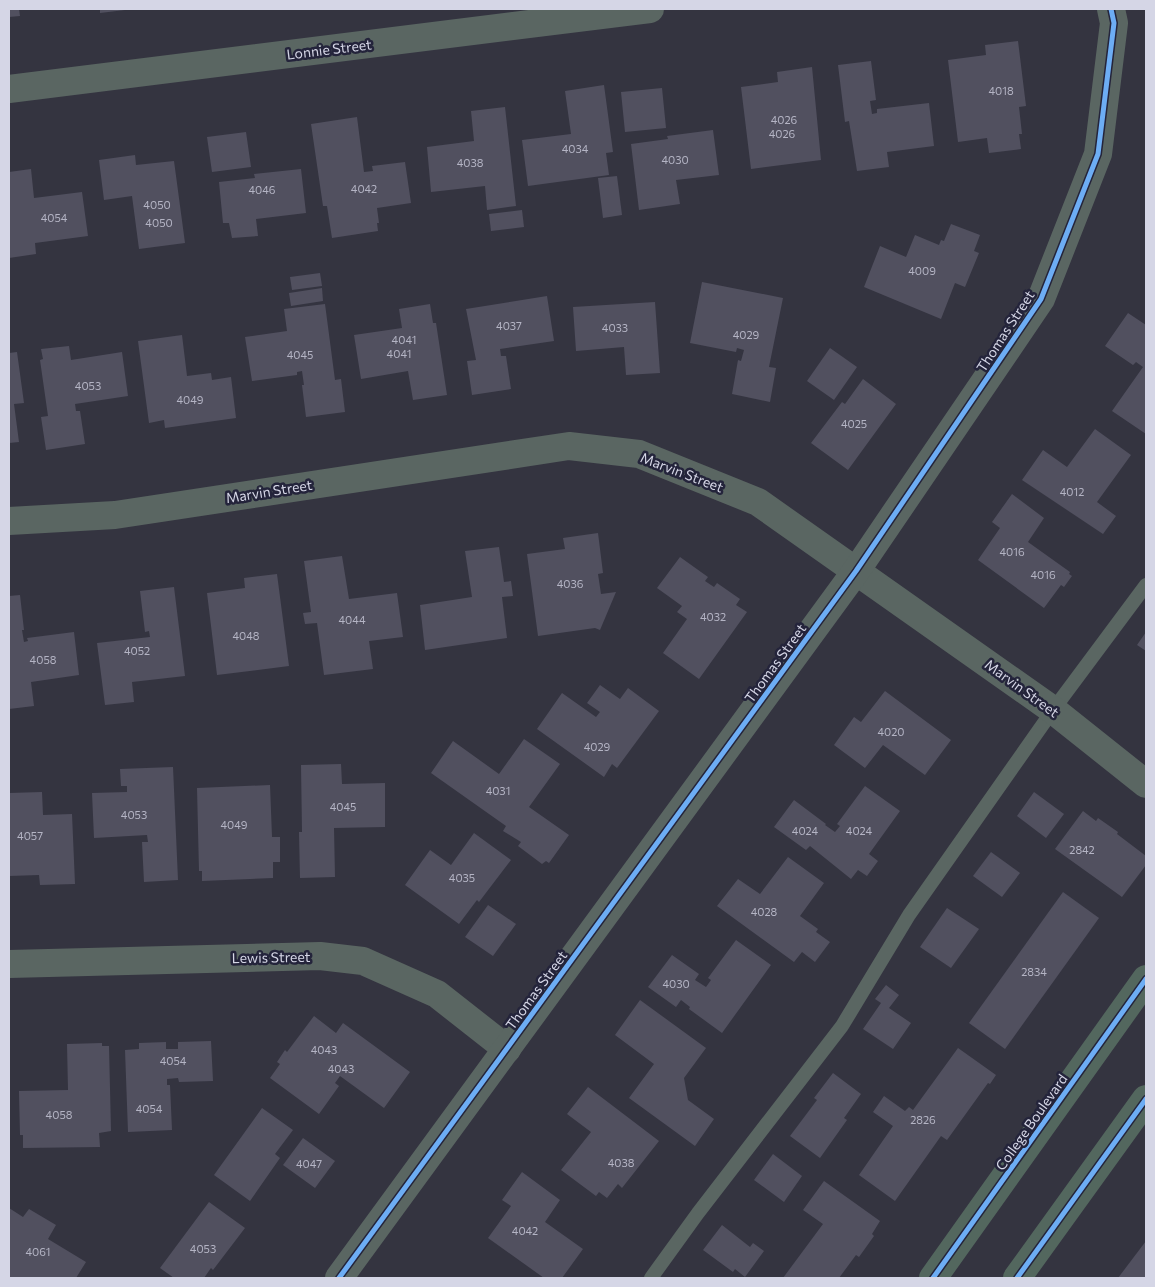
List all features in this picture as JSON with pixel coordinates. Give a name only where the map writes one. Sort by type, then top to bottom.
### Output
[{"type":"main road","name":"College Boulevard","points":[[933,1278],[1146,979]]},
{"type":"main road","points":[[1017,1278],[1141,1106],[1146,1082]]},
{"type":"street","name":"Lonnie Street","points":[[9,89],[650,9]]},
{"type":"street","name":"Thomas Street","points":[[339,1278],[856,571],[1042,299],[1098,154],[1114,23],[1111,9]]},
{"type":"street","name":"Marvin Street","points":[[9,520],[115,515],[569,446],[639,454],[758,502],[1053,710],[1146,784]]},
{"type":"street","name":"Lewis Street","points":[[9,964],[320,956],[363,961],[437,994],[507,1049]]},
{"type":"lane","points":[[651,1278],[698,1213],[842,1026],[909,915],[1053,710],[1146,585]]},
{"type":"building","points":[[9,9],[19,9],[20,16],[9,17]]},
{"type":"building","points":[[100,9],[125,9],[125,10],[100,13]]},
{"type":"building","points":[[1018,41],[1026,106],[1019,107],[1022,134],[1019,134],[1021,149],[989,153],[987,138],[958,142],[948,60],[986,55],[985,45]]},
{"type":"building","points":[[871,61],[876,100],[870,101],[872,114],[877,113],[877,109],[929,103],[934,146],[887,152],[889,167],[857,171],[849,121],[845,122],[838,65]]},
{"type":"building","points":[[812,67],[821,160],[751,169],[741,87],[778,82],[777,72]]},
{"type":"building","points":[[604,85],[613,152],[606,153],[609,175],[528,186],[522,140],[571,134],[565,91]]},
{"type":"building","points":[[662,88],[666,128],[625,132],[621,92]]},
{"type":"building","points":[[505,107],[516,206],[487,210],[485,186],[431,192],[427,147],[474,141],[471,111]]},
{"type":"building","points":[[357,117],[364,172],[373,171],[372,166],[405,162],[411,203],[377,208],[378,231],[332,238],[327,206],[323,206],[311,124]]},
{"type":"building","points":[[713,130],[719,175],[676,180],[680,204],[639,210],[631,144],[668,139],[667,136]]},
{"type":"building","points":[[246,132],[251,167],[212,172],[207,137]]},
{"type":"building","points":[[135,155],[136,165],[174,161],[185,243],[139,249],[132,196],[104,200],[99,160]]},
{"type":"building","points":[[31,169],[34,198],[82,192],[88,236],[35,243],[36,254],[9,258],[9,172]]},
{"type":"building","points":[[301,169],[306,213],[256,219],[258,236],[232,238],[229,223],[223,223],[219,182],[255,178],[254,174]]},
{"type":"building","points":[[617,176],[622,215],[603,218],[598,178]]},
{"type":"building","points":[[522,210],[524,227],[491,231],[489,214]]},
{"type":"building","points":[[951,224],[980,235],[974,251],[979,253],[965,287],[955,283],[941,319],[864,287],[880,246],[906,257],[915,235],[939,245],[941,240],[944,241]]},
{"type":"building","points":[[320,273],[322,286],[292,290],[290,277]]},
{"type":"building","points":[[702,282],[783,298],[769,367],[776,368],[770,402],[732,394],[738,360],[741,361],[744,350],[737,348],[736,352],[690,343]]},
{"type":"building","points":[[322,288],[323,301],[291,306],[289,293]]},
{"type":"building","points":[[547,296],[554,341],[500,349],[501,356],[506,356],[511,389],[472,395],[467,361],[476,360],[466,309]]},
{"type":"building","points":[[655,302],[660,373],[626,375],[624,347],[576,351],[573,307]]},
{"type":"building","points":[[325,304],[335,380],[341,379],[345,412],[306,417],[302,371],[297,372],[297,375],[252,381],[245,337],[287,331],[284,309]]},
{"type":"building","points":[[430,304],[433,323],[436,323],[447,395],[413,400],[408,371],[361,379],[354,335],[402,328],[399,309]]},
{"type":"building","points":[[1128,313],[1146,325],[1146,434],[1112,411],[1143,367],[1136,362],[1133,365],[1105,346]]},
{"type":"building","points":[[182,335],[187,376],[211,373],[212,380],[231,377],[236,418],[165,428],[164,420],[149,423],[138,341]]},
{"type":"building","points":[[69,346],[71,360],[122,352],[128,396],[75,404],[76,411],[80,411],[85,444],[46,450],[41,417],[48,416],[40,360],[43,359],[41,349]]},
{"type":"building","points":[[830,348],[857,367],[834,400],[807,381]]},
{"type":"building","points":[[17,352],[24,403],[14,404],[19,442],[9,443],[9,353]]},
{"type":"building","points":[[863,379],[896,404],[848,470],[811,443],[842,402],[845,404]]},
{"type":"building","points":[[1095,429],[1131,455],[1097,502],[1116,516],[1103,534],[1022,480],[1043,450],[1067,467]]},
{"type":"building","points":[[1012,494],[1044,518],[1028,542],[1070,572],[1069,574],[1072,576],[1064,587],[1061,585],[1044,608],[978,560],[1000,528],[992,522]]},
{"type":"building","points":[[598,533],[603,573],[598,574],[601,594],[616,592],[600,630],[595,628],[538,636],[527,554],[565,549],[563,538]]},
{"type":"building","points":[[499,547],[504,582],[511,581],[513,596],[502,597],[507,638],[425,650],[420,605],[472,597],[465,551]]},
{"type":"building","points":[[342,556],[349,599],[397,593],[403,637],[369,641],[373,669],[324,675],[317,623],[305,624],[303,613],[311,612],[304,561]]},
{"type":"building","points":[[680,557],[708,577],[705,581],[714,587],[717,583],[740,599],[736,605],[747,612],[699,679],[663,653],[687,619],[677,612],[682,606],[657,588]]},
{"type":"building","points":[[277,574],[289,666],[217,675],[207,593],[245,588],[244,578]]},
{"type":"building","points":[[174,587],[185,676],[132,682],[134,702],[105,705],[97,643],[150,637],[149,631],[145,632],[140,591]]},
{"type":"building","points":[[20,595],[24,642],[28,641],[27,638],[74,632],[79,675],[31,682],[34,706],[9,709],[9,596]]},
{"type":"building","points":[[1146,632],[1146,651],[1137,645]]},
{"type":"building","points":[[600,685],[620,699],[628,688],[659,711],[617,768],[612,764],[604,777],[537,729],[562,693],[596,717],[600,712],[587,703]]},
{"type":"building","points":[[885,691],[951,740],[925,775],[883,745],[865,768],[834,745],[854,717],[861,722]]},
{"type":"building","points":[[524,739],[560,764],[529,807],[569,835],[549,863],[546,861],[542,864],[518,846],[521,842],[503,831],[506,826],[431,773],[453,741],[499,774]]},
{"type":"building","points":[[341,764],[342,784],[385,783],[385,827],[334,828],[335,877],[300,878],[299,832],[302,832],[301,765]]},
{"type":"building","points":[[173,767],[178,880],[144,882],[142,842],[148,842],[147,835],[94,838],[92,793],[127,792],[127,786],[121,786],[120,769]]},
{"type":"building","points":[[270,785],[272,837],[280,837],[280,862],[273,862],[273,878],[202,881],[202,871],[199,871],[197,788]]},
{"type":"building","points":[[865,786],[900,811],[869,854],[878,861],[867,876],[858,870],[851,879],[810,846],[806,850],[774,827],[794,800],[835,832],[840,826],[837,824]]},
{"type":"building","points":[[42,792],[43,815],[72,814],[75,884],[40,885],[39,875],[9,876],[9,793]]},
{"type":"building","points":[[1034,792],[1064,814],[1046,838],[1017,816]]},
{"type":"building","points":[[1083,811],[1096,821],[1098,818],[1118,832],[1117,834],[1146,856],[1146,865],[1122,897],[1055,849]]},
{"type":"building","points":[[474,833],[511,860],[479,902],[477,900],[459,924],[405,885],[430,850],[451,865]]},
{"type":"building","points":[[991,852],[1020,873],[1002,897],[973,876]]},
{"type":"building","points":[[788,857],[824,883],[800,916],[818,929],[816,932],[830,942],[815,962],[802,952],[794,962],[717,906],[738,879],[760,894]]},
{"type":"building","points":[[1063,892],[1099,918],[1005,1049],[969,1023]]},
{"type":"building","points":[[488,905],[516,924],[493,956],[465,937]]},
{"type":"building","points":[[947,908],[979,929],[951,968],[920,947]]},
{"type":"building","points":[[736,940],[771,965],[722,1033],[689,1009],[690,1007],[681,1000],[676,1007],[648,987],[672,955],[699,974],[695,980],[706,987],[711,980],[708,978]]},
{"type":"building","points":[[886,985],[899,995],[889,1008],[911,1023],[893,1049],[863,1029],[881,1003],[875,999]]},
{"type":"building","points":[[640,1000],[706,1048],[684,1078],[688,1100],[714,1119],[695,1146],[629,1098],[654,1064],[615,1035]]},
{"type":"building","points":[[314,1016],[336,1033],[343,1023],[410,1072],[384,1108],[340,1076],[335,1083],[339,1086],[319,1114],[270,1078],[280,1064],[277,1062],[285,1050],[287,1052]]},
{"type":"building","points":[[211,1041],[213,1081],[179,1082],[178,1078],[167,1079],[167,1085],[170,1085],[172,1130],[128,1132],[125,1050],[139,1049],[139,1043],[166,1042],[166,1049],[178,1049],[178,1042]]},
{"type":"building","points":[[102,1043],[102,1046],[109,1046],[111,1131],[99,1133],[100,1147],[23,1148],[23,1135],[20,1135],[19,1091],[68,1090],[67,1044]]},
{"type":"building","points":[[958,1048],[996,1075],[990,1084],[988,1083],[947,1140],[941,1136],[895,1201],[859,1175],[893,1126],[873,1112],[884,1096],[905,1111],[909,1107],[913,1110]]},
{"type":"building","points":[[833,1073],[861,1094],[844,1118],[847,1120],[820,1158],[790,1136],[817,1100],[814,1098]]},
{"type":"building","points":[[588,1087],[659,1141],[622,1188],[618,1184],[607,1198],[599,1192],[596,1196],[561,1170],[591,1132],[567,1114]]},
{"type":"building","points":[[262,1108],[293,1130],[275,1154],[280,1158],[250,1201],[214,1175]]},
{"type":"building","points":[[303,1138],[335,1161],[315,1188],[283,1165]]},
{"type":"building","points":[[773,1154],[802,1176],[784,1202],[754,1180]]},
{"type":"building","points":[[522,1172],[560,1200],[545,1222],[583,1249],[562,1278],[544,1278],[488,1238],[511,1206],[502,1200]]},
{"type":"building","points":[[824,1181],[880,1221],[872,1234],[874,1236],[859,1257],[856,1255],[839,1278],[783,1278],[823,1224],[803,1210]]},
{"type":"building","points":[[209,1202],[245,1228],[213,1270],[211,1268],[204,1278],[174,1278],[160,1268]]},
{"type":"building","points":[[9,1208],[23,1217],[29,1209],[56,1225],[48,1239],[86,1262],[76,1278],[9,1278]]},
{"type":"building","points":[[722,1225],[750,1247],[753,1243],[764,1251],[745,1277],[735,1269],[733,1272],[703,1250]]},
{"type":"building","points":[[1146,1241],[1146,1278],[1118,1278]]},
{"type":"cycle path","points":[[339,1278],[856,571],[1041,299],[1098,154],[1114,23],[1111,9]]},
{"type":"cycle path","points":[[933,1278],[1146,979]]},
{"type":"cycle path","points":[[1017,1278],[1146,1099]]}]
